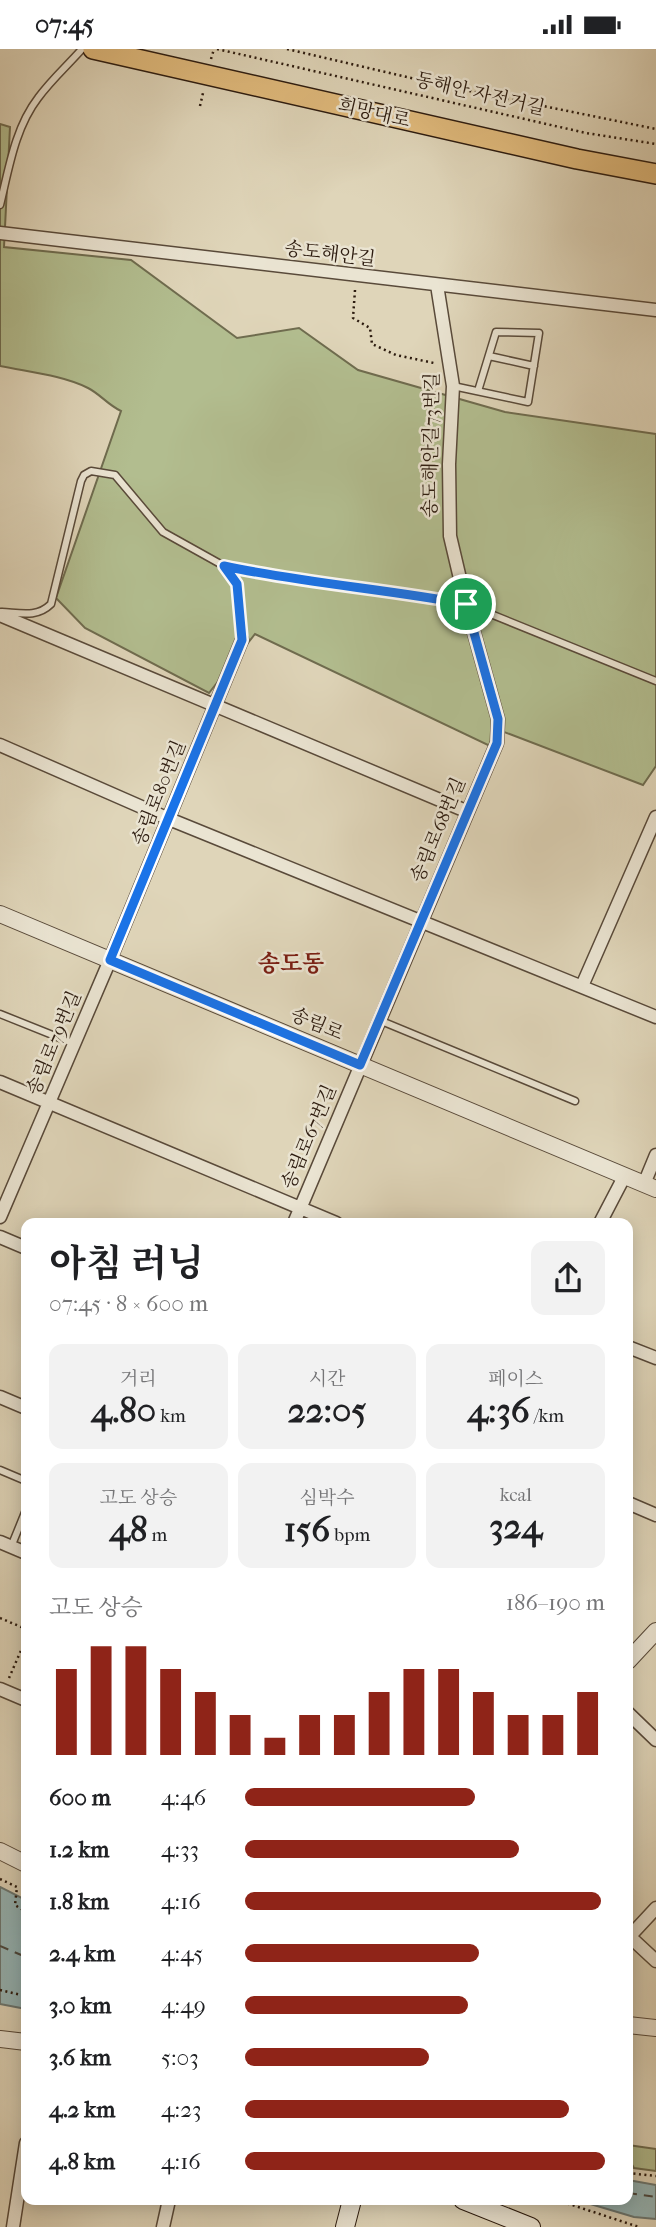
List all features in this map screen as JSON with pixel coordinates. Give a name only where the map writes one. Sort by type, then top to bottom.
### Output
[{"type":"main road","name":"희망대로","points":[[93,49],[577,159],[656,174]]},
{"type":"main road","points":[[345,2227],[351,2205]]},
{"type":"main road","points":[[474,2205],[514,2223],[531,2227]]},
{"type":"street","name":"송도해안길","points":[[0,233],[656,309]]},
{"type":"street","name":"송도해안길73번길","points":[[437,285],[452,365],[448,510],[450,535],[466,604]]},
{"type":"street","name":"송림로68번길","points":[[360,1065],[497,743],[498,719],[466,604]]},
{"type":"street","points":[[0,614],[467,811]]},
{"type":"street","name":"송림로80번길","points":[[110,960],[242,640]]},
{"type":"street","points":[[0,745],[169,819],[656,1017]]},
{"type":"street","points":[[582,986],[656,817]]},
{"type":"street","name":"송림로","points":[[0,914],[650,1187]]},
{"type":"street","name":"송림로79번길","points":[[0,1217],[110,960]]},
{"type":"street","name":"송림로67번길","points":[[296,1218],[360,1065]]},
{"type":"street","points":[[0,1082],[324,1218]]},
{"type":"street","points":[[650,1187],[656,1154]]},
{"type":"street","points":[[603,1218],[624,1177]]},
{"type":"street","points":[[0,1237],[21,1246]]},
{"type":"street","points":[[633,1349],[656,1358]]},
{"type":"street","points":[[0,1397],[21,1406]]},
{"type":"street","points":[[633,1505],[656,1515]]},
{"type":"street","points":[[633,1656],[656,1631]]},
{"type":"street","points":[[2,1690],[21,1698]]},
{"type":"street","points":[[633,1718],[656,1739]]},
{"type":"street","points":[[0,1851],[21,1859]]},
{"type":"street","points":[[633,1931],[656,1907]]},
{"type":"street","points":[[633,1939],[656,1961]]},
{"type":"street","points":[[633,2026],[656,2028]]},
{"type":"street","points":[[0,2039],[21,2041]]},
{"type":"street","points":[[13,2227],[21,2175]]},
{"type":"street","points":[[163,2227],[168,2205]]},
{"type":"lane","points":[[0,205],[14,145],[29,113],[38,97],[82,49]]},
{"type":"lane","points":[[453,386],[528,402],[539,333],[496,332],[478,391]]},
{"type":"lane","points":[[489,356],[534,366]]},
{"type":"lane","points":[[0,614],[37,614],[51,604],[81,481],[84,475],[91,471],[115,475],[163,532],[224,566],[340,587],[405,593],[466,604],[656,681]]},
{"type":"lane","points":[[224,566],[237,584],[242,640]]},
{"type":"lane","points":[[0,1014],[75,1044]]},
{"type":"lane","points":[[379,1020],[575,1101]]},
{"type":"lane","points":[[0,1470],[21,1479]]},
{"type":"lane","points":[[6,1544],[21,1518]]},
{"type":"path","points":[[211,61],[216,49]]},
{"type":"path","name":"동해안 자전거길","points":[[216,49],[586,133],[656,145]]},
{"type":"path","points":[[287,49],[450,87],[656,129]]},
{"type":"path","points":[[200,106],[204,89]]},
{"type":"path","points":[[356,276],[353,318],[370,328],[372,344],[396,355],[452,365]]},
{"type":"path","points":[[0,1618],[21,1627]]},
{"type":"path","points":[[2,1690],[21,1650]]},
{"type":"path","points":[[0,1879],[17,1888],[15,1905],[21,1909]]},
{"type":"path","points":[[0,1990],[21,1995]]},
{"type":"path","points":[[633,2174],[656,2176]]},
{"type":"path","points":[[572,2205],[639,2227]]},
{"type":"green space","points":[[0,124],[10,127],[4,247],[131,260],[237,338],[299,328],[358,370],[505,412],[656,434],[656,766],[643,785],[499,730],[490,746],[255,634],[209,693],[85,628],[56,598],[121,411],[92,390],[78,384],[0,366]]},
{"type":"green space","points":[[633,2146],[656,2149],[656,2171],[634,2168]]},
{"type":"water","points":[[0,1887],[21,1898],[21,2008],[0,2004]]},
{"type":"water","points":[[633,2181],[656,2185],[656,2219],[634,2217],[594,2205],[633,2205]]},
{"type":"ferry route","points":[[0,1946],[21,1955]]},
{"type":"ferry route","points":[[633,2194],[656,2197]]},
{"type":"district","name":"송도동","points":[[291,963]]},
{"type":"route","points":[[224,566],[340,587],[405,593],[466,604],[498,719],[497,743],[360,1065],[110,960],[242,640],[237,584],[224,566]]}]
